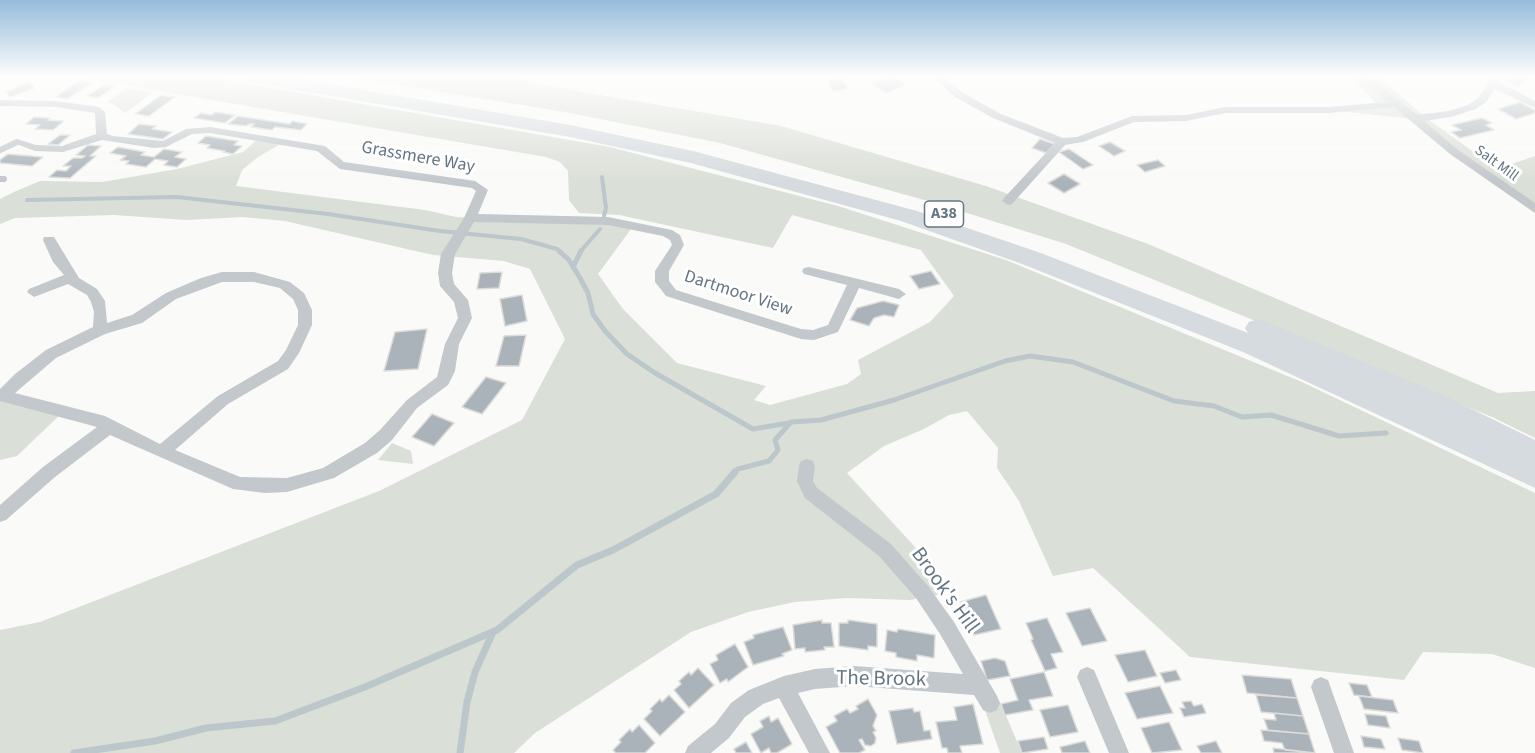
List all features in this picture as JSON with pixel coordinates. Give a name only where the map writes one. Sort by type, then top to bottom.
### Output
[{"type":"highway","name":"A38","points":[[460,112],[570,131],[693,157],[909,216],[1030,258],[1252,345],[1358,392],[1535,476]]},
{"type":"highway","name":"A38","points":[[528,112],[704,147],[805,172],[1033,242],[1170,293],[1299,345],[1431,402],[1535,453]]},
{"type":"street","points":[[17,142],[35,148],[63,149],[102,136],[100,112]]},
{"type":"street","points":[[990,112],[1062,142],[1079,140],[1132,119],[1186,118],[1215,112]]},
{"type":"street","name":"Salt Mill","points":[[1406,112],[1488,177],[1535,209]]},
{"type":"street","points":[[1414,119],[1457,112]]},
{"type":"street","name":"Grassmere Way","points":[[2,395],[99,420],[162,452],[239,484],[265,486],[305,481],[328,473],[371,448],[386,435],[412,404],[442,381],[448,371],[452,344],[465,318],[461,300],[447,286],[445,273],[448,254],[464,228],[482,190],[475,185],[340,165],[321,148],[210,130],[190,131],[166,144],[154,145],[102,136]]},
{"type":"street","points":[[1008,201],[1062,142]]},
{"type":"street","name":"Dartmoor View","points":[[464,228],[608,221],[667,233],[675,238],[678,245],[662,271],[662,282],[670,292],[801,334],[814,335],[833,328],[855,283]]},
{"type":"street","points":[[49,240],[73,281],[92,292],[98,301],[101,312],[100,330]]},
{"type":"street","points":[[809,271],[899,294]]},
{"type":"street","points":[[2,395],[35,364],[100,330],[136,319],[171,296],[222,277],[238,276],[272,281],[285,285],[299,296],[305,310],[305,325],[292,353],[284,364],[223,400],[162,452]]},
{"type":"street","points":[[34,292],[72,277]]},
{"type":"street","points":[[0,515],[49,472],[109,427]]},
{"type":"street","name":"Brook's Hill","points":[[807,466],[805,481],[811,493],[885,550],[915,584],[947,627],[990,703]]},
{"type":"street","name":"The Brook","points":[[695,753],[722,731],[738,710],[756,697],[784,686],[815,679],[854,676],[979,685]]},
{"type":"street","points":[[1087,677],[1119,753]]},
{"type":"street","points":[[784,686],[820,753]]},
{"type":"street","points":[[1321,687],[1344,753]]},
{"type":"lane","points":[[0,150],[17,142]]},
{"type":"shaded area","points":[[283,112],[410,112],[610,147],[838,206],[1006,260],[1302,382],[1535,493],[1535,668],[1492,654],[1423,652],[1404,680],[1190,657],[1093,568],[1053,576],[1019,501],[997,468],[998,448],[967,411],[949,415],[924,429],[884,446],[847,473],[915,547],[943,594],[910,600],[847,598],[795,602],[748,612],[691,632],[535,733],[514,753],[0,753],[0,630],[40,622],[379,491],[522,420],[565,339],[530,269],[504,261],[433,255],[285,221],[243,217],[187,220],[114,215],[15,218],[0,224],[0,199],[14,192],[40,181],[102,182],[177,169],[243,152],[259,138],[284,142],[258,157],[242,170],[236,186],[425,210],[456,217],[634,225],[598,274],[623,309],[677,363],[766,386],[754,400],[770,405],[847,384],[861,374],[858,360],[930,322],[954,296],[921,250],[792,215],[773,248],[619,215],[579,213],[569,200],[568,171],[560,162],[546,157]]},
{"type":"shaded area","points":[[566,112],[701,112],[781,126],[986,186],[1148,244],[1498,393],[1535,391],[1535,438],[1492,417],[1066,244],[935,203],[720,143]]},
{"type":"shaded area","points":[[1349,112],[1419,112],[1497,169],[1535,156],[1535,209],[1414,119]]},
{"type":"shaded area","points":[[0,395],[64,411],[17,456],[0,460]]},
{"type":"shaded area","points":[[392,443],[411,451],[413,464],[378,460]]},
{"type":"shaded area","points":[[998,701],[1022,753],[1000,753],[982,702]]},
{"type":"building","points":[[138,112],[154,112],[149,116],[135,114]]},
{"type":"building","points":[[216,112],[235,115],[225,123],[194,118],[201,113],[212,115]]},
{"type":"building","points":[[1504,112],[1535,112],[1535,113],[1516,119]]},
{"type":"building","points":[[238,116],[290,124],[292,121],[307,124],[301,130],[275,127],[272,130],[251,127],[254,124],[246,126],[228,124]]},
{"type":"building","points":[[34,117],[64,121],[53,130],[35,129],[40,125],[26,124]]},
{"type":"building","points":[[1482,118],[1492,123],[1486,125],[1494,130],[1460,138],[1451,132],[1461,130],[1452,125]]},
{"type":"building","points":[[139,124],[156,126],[152,129],[172,132],[163,139],[128,134]]},
{"type":"building","points":[[60,135],[70,135],[58,145],[48,144]]},
{"type":"building","points":[[206,136],[238,141],[234,145],[242,146],[233,154],[207,148],[210,145],[198,143]]},
{"type":"building","points":[[1040,139],[1055,144],[1046,153],[1032,148]]},
{"type":"building","points":[[1110,142],[1125,151],[1114,156],[1099,146]]},
{"type":"building","points":[[88,145],[101,146],[90,156],[96,156],[70,178],[49,177],[57,170],[66,171],[71,166],[63,166],[73,158],[85,156],[76,155]]},
{"type":"building","points":[[118,147],[145,152],[141,155],[154,157],[164,149],[182,152],[175,157],[186,159],[177,167],[164,165],[168,161],[155,159],[146,167],[126,164],[129,161],[120,160],[126,156],[110,153]]},
{"type":"building","points":[[1069,149],[1093,165],[1083,169],[1059,152]]},
{"type":"building","points":[[8,154],[43,157],[32,166],[0,163],[0,160]]},
{"type":"building","points":[[1158,160],[1165,166],[1145,172],[1137,165]]},
{"type":"building","points":[[1064,174],[1080,184],[1064,193],[1048,183]]},
{"type":"building","points":[[931,271],[940,284],[919,289],[910,276]]},
{"type":"building","points":[[502,272],[499,288],[477,289],[480,273]]},
{"type":"building","points":[[522,295],[527,321],[505,326],[500,299]]},
{"type":"building","points":[[883,301],[899,305],[894,317],[884,315],[874,318],[869,326],[850,320],[857,308]]},
{"type":"building","points":[[427,329],[418,369],[384,371],[395,332]]},
{"type":"building","points":[[526,335],[519,366],[496,366],[504,336]]},
{"type":"building","points":[[486,377],[506,383],[482,414],[462,407]]},
{"type":"building","points":[[432,414],[454,423],[434,446],[412,437]]},
{"type":"building","points":[[986,595],[1001,629],[974,635],[960,602]]},
{"type":"building","points":[[1090,608],[1107,641],[1082,646],[1066,613]]},
{"type":"building","points":[[1047,618],[1063,652],[1051,654],[1057,668],[1045,671],[1026,623]]},
{"type":"building","points":[[822,620],[822,623],[831,623],[834,647],[805,652],[805,648],[795,649],[793,625]]},
{"type":"building","points":[[848,620],[877,624],[877,647],[868,646],[868,650],[839,646],[839,623],[848,623]]},
{"type":"building","points":[[783,627],[792,650],[782,654],[784,656],[753,665],[744,642],[754,638],[753,635]]},
{"type":"building","points":[[898,629],[935,635],[934,658],[917,655],[917,661],[896,657],[896,653],[885,651],[887,630],[897,632]]},
{"type":"building","points":[[735,644],[748,667],[728,682],[727,679],[720,683],[710,664],[718,660],[716,655]]},
{"type":"building","points":[[1145,650],[1157,676],[1128,682],[1115,655]]},
{"type":"building","points":[[995,658],[1005,661],[1010,676],[987,680],[981,661]]},
{"type":"building","points":[[698,668],[714,685],[689,708],[674,690],[681,684],[679,681],[689,672],[691,675]]},
{"type":"building","points":[[1176,670],[1181,680],[1165,683],[1160,673]]},
{"type":"building","points":[[1044,672],[1053,696],[1029,700],[1033,710],[1005,715],[1001,704],[1018,700],[1010,679]]},
{"type":"building","points":[[1242,675],[1291,679],[1297,698],[1247,693]]},
{"type":"building","points":[[1349,683],[1367,685],[1372,697],[1354,695]]},
{"type":"building","points":[[1160,686],[1173,713],[1137,719],[1125,693]]},
{"type":"building","points":[[669,695],[685,712],[660,736],[644,719],[660,699],[662,702]]},
{"type":"building","points":[[1256,695],[1297,698],[1303,716],[1261,712]]},
{"type":"building","points":[[1359,696],[1393,700],[1398,713],[1364,709]]},
{"type":"building","points":[[868,699],[877,715],[873,726],[876,731],[873,732],[876,738],[875,743],[871,746],[865,745],[862,739],[859,740],[865,750],[859,753],[840,753],[826,727],[837,721],[834,716],[847,709],[850,713],[858,709],[856,706]]},
{"type":"building","points":[[1191,701],[1194,706],[1202,704],[1206,713],[1184,717],[1180,708],[1185,708],[1182,702]]},
{"type":"building","points":[[973,704],[983,744],[960,746],[962,753],[948,753],[947,748],[942,748],[936,722],[957,720],[954,707]]},
{"type":"building","points":[[1068,705],[1078,732],[1050,737],[1040,710]]},
{"type":"building","points":[[913,708],[914,712],[920,711],[924,731],[930,730],[932,739],[897,744],[889,711]]},
{"type":"building","points":[[1274,713],[1303,716],[1309,734],[1268,730],[1264,719],[1276,720]]},
{"type":"building","points":[[1365,714],[1386,716],[1390,728],[1368,725]]},
{"type":"building","points":[[769,716],[771,722],[778,718],[792,744],[777,753],[771,753],[769,748],[761,753],[751,734],[763,727],[760,721]]},
{"type":"building","points":[[1169,722],[1182,750],[1152,753],[1141,728]]},
{"type":"building","points":[[639,725],[655,743],[645,753],[616,753],[613,750],[621,742],[619,740],[630,729],[632,732]]},
{"type":"building","points":[[1261,730],[1309,734],[1315,753],[1285,750],[1282,743],[1264,741]]},
{"type":"building","points":[[1361,736],[1381,739],[1385,749],[1364,747]]},
{"type":"building","points":[[1044,737],[1048,749],[1022,753],[1018,741]]},
{"type":"building","points":[[1398,738],[1419,741],[1423,753],[1402,750]]},
{"type":"building","points":[[1085,741],[1090,753],[1062,753],[1060,747]]},
{"type":"building","points":[[1216,741],[1222,753],[1201,753],[1197,746]]},
{"type":"building","points":[[746,742],[752,753],[736,753],[734,749]]},
{"type":"building","points":[[1273,748],[1315,753],[1274,753]]},
{"type":"waterway","points":[[602,177],[606,208],[604,216]]},
{"type":"waterway","points":[[27,200],[177,197],[328,214],[440,231],[521,239],[559,251]]},
{"type":"waterway","points":[[579,253],[600,229]]},
{"type":"waterway","points":[[559,251],[573,267]]},
{"type":"waterway","points":[[573,267],[581,251]]},
{"type":"waterway","points":[[573,267],[588,293],[593,314],[605,331],[627,354],[655,373],[753,429],[789,423]]},
{"type":"waterway","points":[[734,474],[738,469],[769,461],[778,450],[775,440],[791,422],[821,420],[894,400],[1005,361],[1030,356],[1073,362],[1174,401],[1214,406],[1242,417],[1271,415],[1339,436],[1386,433]]},
{"type":"waterway","points":[[74,753],[155,741],[206,728],[275,721],[365,687],[497,630],[577,565],[613,550],[716,494],[735,472]]},
{"type":"waterway","points":[[460,753],[467,702],[475,672],[493,632]]}]
